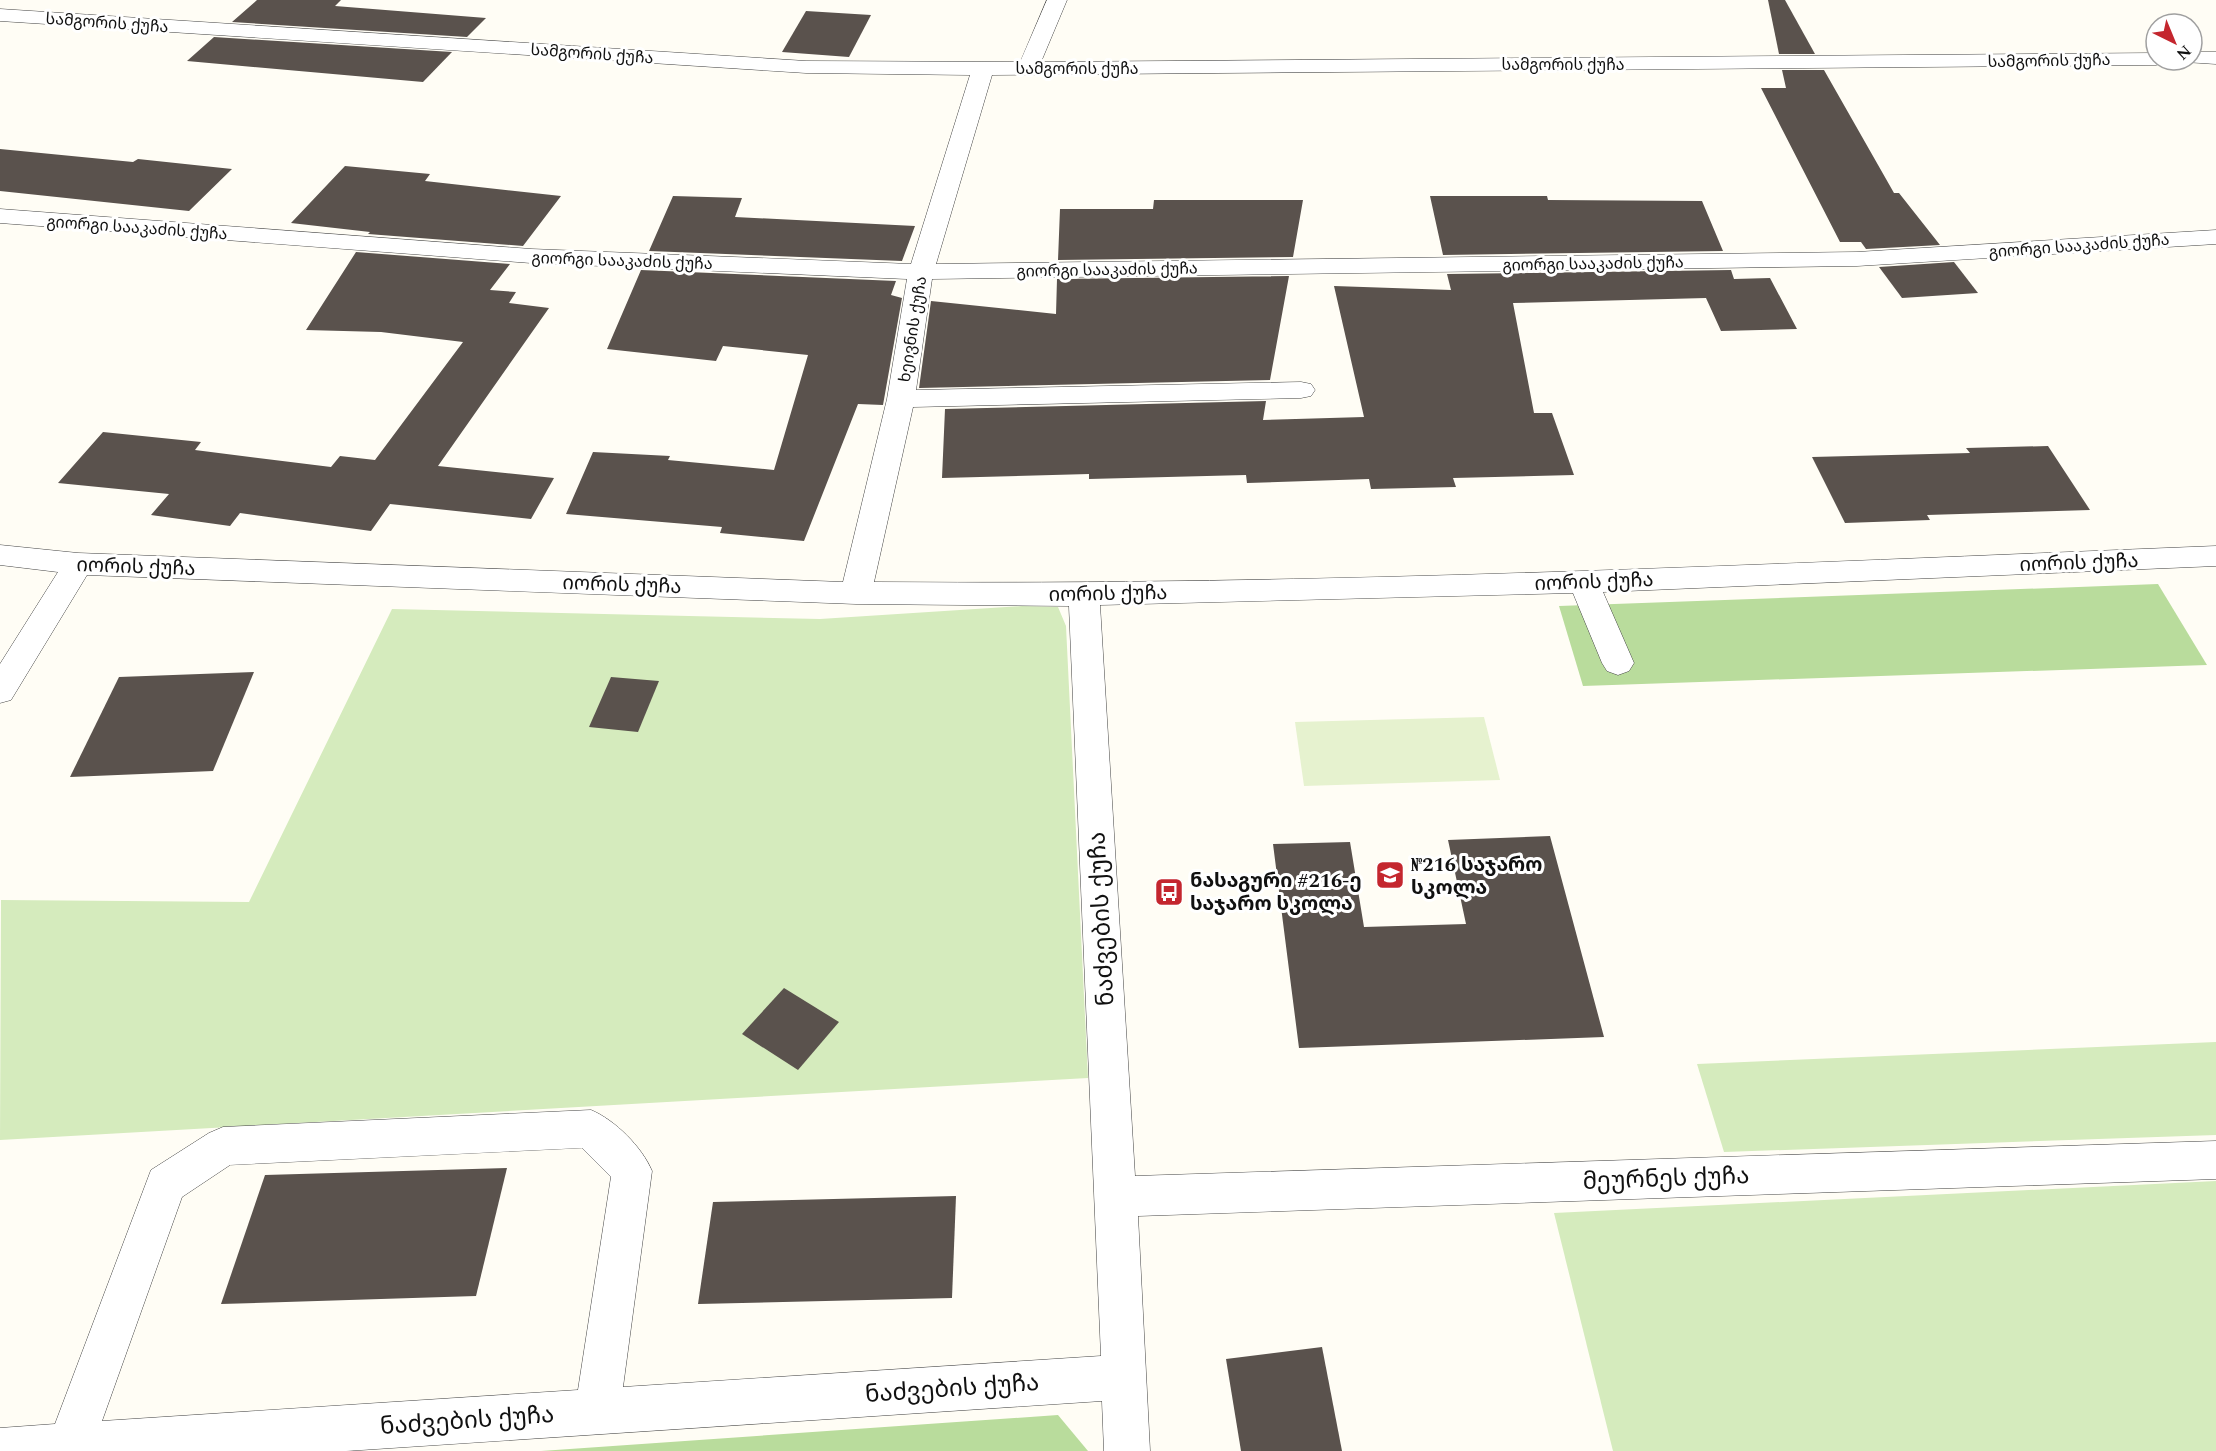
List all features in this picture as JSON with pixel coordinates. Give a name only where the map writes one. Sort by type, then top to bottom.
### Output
[{"type":"street","points":[[1028,68],[1057,0]]},
{"type":"street","name":"სამგორის ქუჩა","points":[[0,15],[806,68],[983,69],[2144,58]]},
{"type":"street","name":"ხეივნის ქუჩა","points":[[856,593],[901,399],[921,272],[983,69]]},
{"type":"street","name":"გიორგი სააკაძის ქუჩა","points":[[0,216],[531,256],[921,272],[1857,260],[2216,237]]},
{"type":"street","points":[[901,399],[1301,390]]},
{"type":"street","name":"იორის ქუჩა","points":[[0,555],[78,564],[856,593],[1084,595],[1584,582],[2216,556]]},
{"type":"street","points":[[0,691],[78,564]]},
{"type":"street","points":[[1584,582],[1618,663]]},
{"type":"street","name":"ნაძვების ქუჩა","points":[[0,1450],[1123,1377],[1116,1197],[1084,595]]},
{"type":"street","points":[[70,1446],[166,1184],[223,1146],[591,1129],[632,1171],[597,1411]]},
{"type":"street","name":"მეურნეს ქუჩა","points":[[1116,1197],[2216,1160]]},
{"type":"street","points":[[1123,1377],[1127,1451]]},
{"type":"green space","points":[[2158,584],[2207,665],[1583,686],[1559,606]]},
{"type":"green space","points":[[1022,606],[1058,607],[1066,626],[1088,1078],[0,1140],[1,900],[249,902],[392,609],[820,619]]},
{"type":"green space","points":[[1484,717],[1500,780],[1304,786],[1295,722]]},
{"type":"green space","points":[[2216,1042],[2216,1135],[1724,1152],[1697,1064]]},
{"type":"green space","points":[[2216,1181],[2216,1451],[1613,1451],[1554,1213]]},
{"type":"green space","points":[[1058,1415],[1088,1451],[541,1451]]},
{"type":"building","points":[[257,0],[341,0],[335,6],[486,18],[467,37],[232,22]]},
{"type":"building","points":[[1768,0],[1785,0],[1815,54],[1779,54]]},
{"type":"building","points":[[806,11],[871,15],[849,57],[782,52]]},
{"type":"building","points":[[214,37],[452,52],[423,82],[187,61]]},
{"type":"building","points":[[1782,70],[1824,70],[1894,193],[1899,193],[1940,245],[1866,249],[1861,242],[1840,242],[1761,88],[1786,88]]},
{"type":"building","points":[[0,149],[133,162],[138,159],[232,169],[189,211],[0,191]]},
{"type":"building","points":[[345,166],[430,174],[425,181],[561,196],[523,246],[368,234],[370,232],[291,223]]},
{"type":"building","points":[[673,196],[742,198],[735,217],[915,226],[902,261],[649,251]]},
{"type":"building","points":[[1430,196],[1547,196],[1548,200],[1702,201],[1723,251],[1443,255]]},
{"type":"building","points":[[1154,200],[1303,200],[1293,257],[1058,260],[1060,209],[1153,209]]},
{"type":"building","points":[[356,252],[510,264],[490,290],[516,292],[509,303],[549,308],[438,466],[554,478],[531,519],[390,504],[371,531],[240,513],[230,526],[151,515],[169,494],[58,483],[103,432],[201,442],[195,450],[331,467],[340,456],[375,460],[463,342],[381,332],[306,330]]},
{"type":"building","points":[[1954,262],[1978,293],[1902,298],[1879,267]]},
{"type":"building","points":[[641,270],[896,281],[891,295],[902,298],[883,405],[858,404],[804,541],[720,533],[722,527],[566,514],[593,452],[670,456],[668,460],[774,470],[808,355],[723,346],[716,361],[607,349]]},
{"type":"building","points":[[1731,270],[1734,279],[1770,278],[1797,329],[1721,331],[1706,298],[1513,303],[1534,413],[1552,413],[1574,475],[1453,478],[1456,487],[1371,489],[1369,479],[1247,483],[1246,475],[1089,479],[1089,474],[942,478],[945,409],[1266,401],[1263,420],[1364,417],[1334,286],[1451,290],[1447,274]]},
{"type":"building","points":[[1289,276],[1270,380],[919,388],[931,301],[1056,314],[1057,279]]},
{"type":"building","points":[[2048,446],[2090,510],[1927,515],[1930,520],[1845,523],[1812,457],[1970,453],[1966,448]]},
{"type":"building","points":[[254,672],[213,771],[70,777],[119,677]]},
{"type":"building","points":[[611,677],[659,681],[638,732],[589,727]]},
{"type":"building","points":[[1550,836],[1604,1037],[1299,1048],[1273,844],[1350,842],[1364,927],[1466,924],[1448,840]]},
{"type":"building","points":[[784,988],[839,1022],[798,1070],[742,1034]]},
{"type":"building","points":[[507,1168],[476,1296],[221,1304],[265,1175]]},
{"type":"building","points":[[956,1196],[952,1298],[698,1304],[713,1202]]},
{"type":"building","points":[[1322,1347],[1342,1451],[1241,1451],[1226,1359]]},
{"type":"place","name":"№216 საჯარო სკოლა","points":[[1390,875]]},
{"type":"place","name":"ნასაგური #216-ე საჯარო სკოლა","points":[[1169,892]]}]
